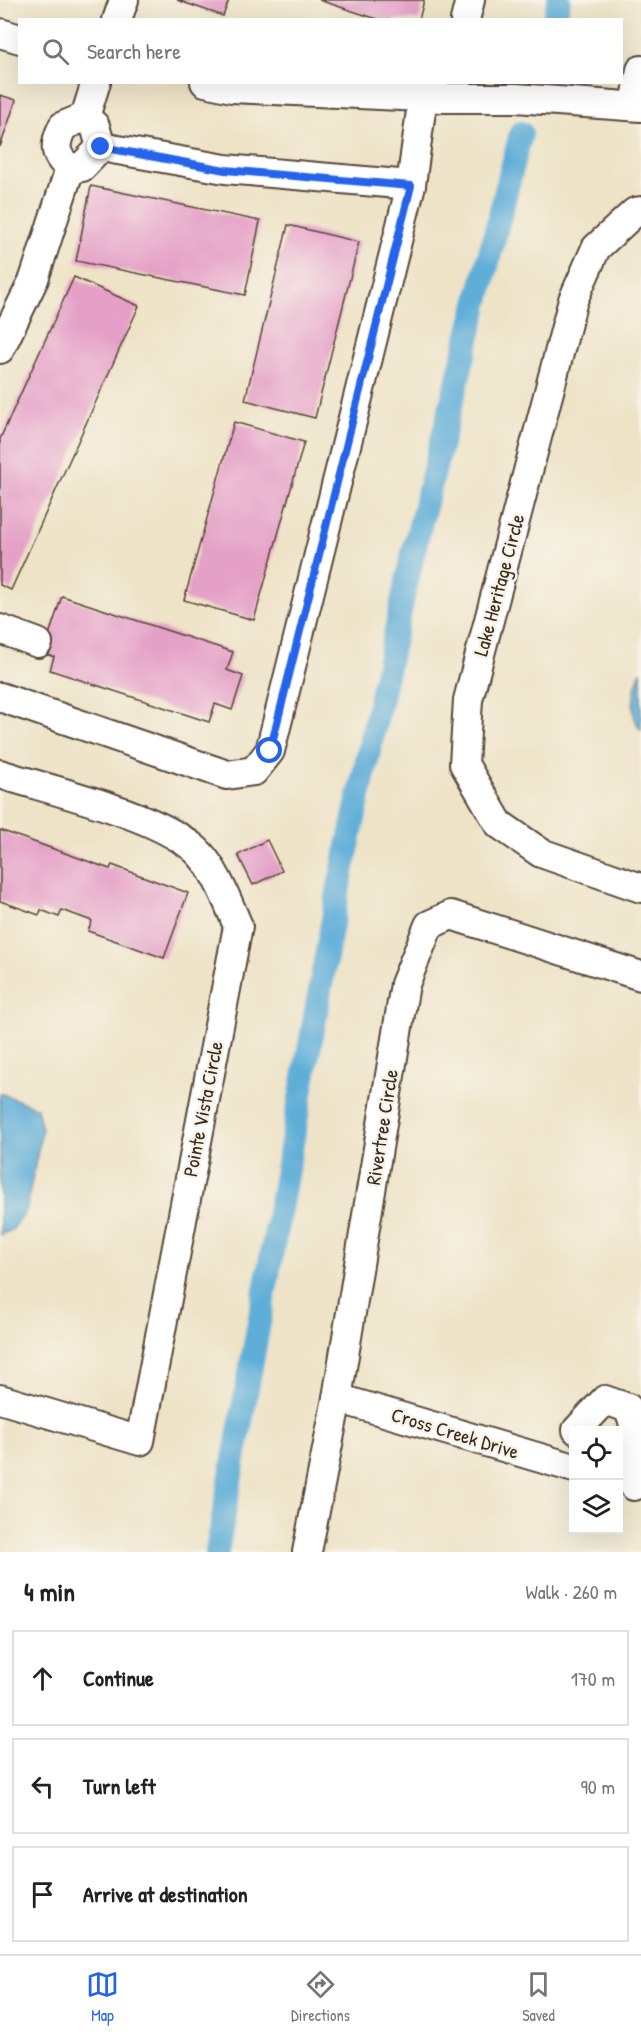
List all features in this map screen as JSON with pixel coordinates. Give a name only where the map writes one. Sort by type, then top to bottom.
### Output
[{"type":"street","points":[[118,18],[124,0]]},
{"type":"street","points":[[466,18],[470,0]]},
{"type":"street","points":[[0,33],[18,38]]},
{"type":"street","points":[[215,84],[232,88],[437,92],[638,107],[641,70]]},
{"type":"street","points":[[85,117],[95,84]]},
{"type":"street","points":[[0,697],[227,775],[254,771],[270,751],[411,186],[437,92]]},
{"type":"street","points":[[85,117],[95,126],[101,147]]},
{"type":"street","points":[[85,117],[63,126],[56,138],[55,150],[59,159],[70,168],[82,167],[101,147]]},
{"type":"street","points":[[101,147],[225,170],[411,186]]},
{"type":"street","points":[[0,349],[34,279],[70,168]]},
{"type":"street","name":"Lake Heritage Circle","points":[[641,211],[635,212],[597,248],[573,300],[468,700],[464,764],[499,824],[541,853],[641,888]]},
{"type":"street","points":[[0,629],[38,643]]},
{"type":"street","name":"Pointe Vista Circle","points":[[0,774],[148,821],[196,850],[223,890],[238,926],[140,1441],[0,1399]]},
{"type":"street","name":"Rivertree Circle","points":[[307,1552],[337,1398],[405,984],[429,925],[451,915],[641,976]]},
{"type":"street","name":"Cross Creek Drive","points":[[337,1398],[563,1465]]},
{"type":"street","points":[[581,1426],[605,1400],[628,1408],[636,1429],[631,1486]]},
{"type":"street","points":[[563,1465],[569,1446]]},
{"type":"water","points":[[641,671],[641,730],[633,709],[634,693]]},
{"type":"water","points":[[0,1093],[37,1108],[42,1130],[26,1211],[12,1230],[0,1235]]},
{"type":"building","points":[[177,0],[229,0],[223,16]]},
{"type":"building","points":[[319,0],[424,0],[420,18],[374,18]]},
{"type":"building","points":[[0,95],[16,100],[0,147]]},
{"type":"building","points":[[91,186],[260,221],[245,295],[76,261]]},
{"type":"building","points":[[288,225],[359,242],[315,418],[245,400]]},
{"type":"building","points":[[74,277],[139,306],[11,590],[0,585],[0,439]]},
{"type":"building","points":[[234,422],[304,442],[254,620],[184,600]]},
{"type":"building","points":[[62,596],[233,652],[227,670],[243,676],[232,710],[215,704],[209,722],[50,670],[54,657],[43,653]]},
{"type":"building","points":[[0,830],[110,869],[112,865],[188,893],[164,958],[88,931],[92,921],[62,910],[59,917],[41,910],[39,915],[0,901]]},
{"type":"building","points":[[267,840],[282,871],[253,885],[238,855]]},
{"type":"waterway","points":[[554,18],[559,0]]},
{"type":"waterway","points":[[217,1552],[339,886],[413,553],[521,133]]},
{"type":"route","points":[[101,147],[225,170],[411,186],[270,751]]}]
